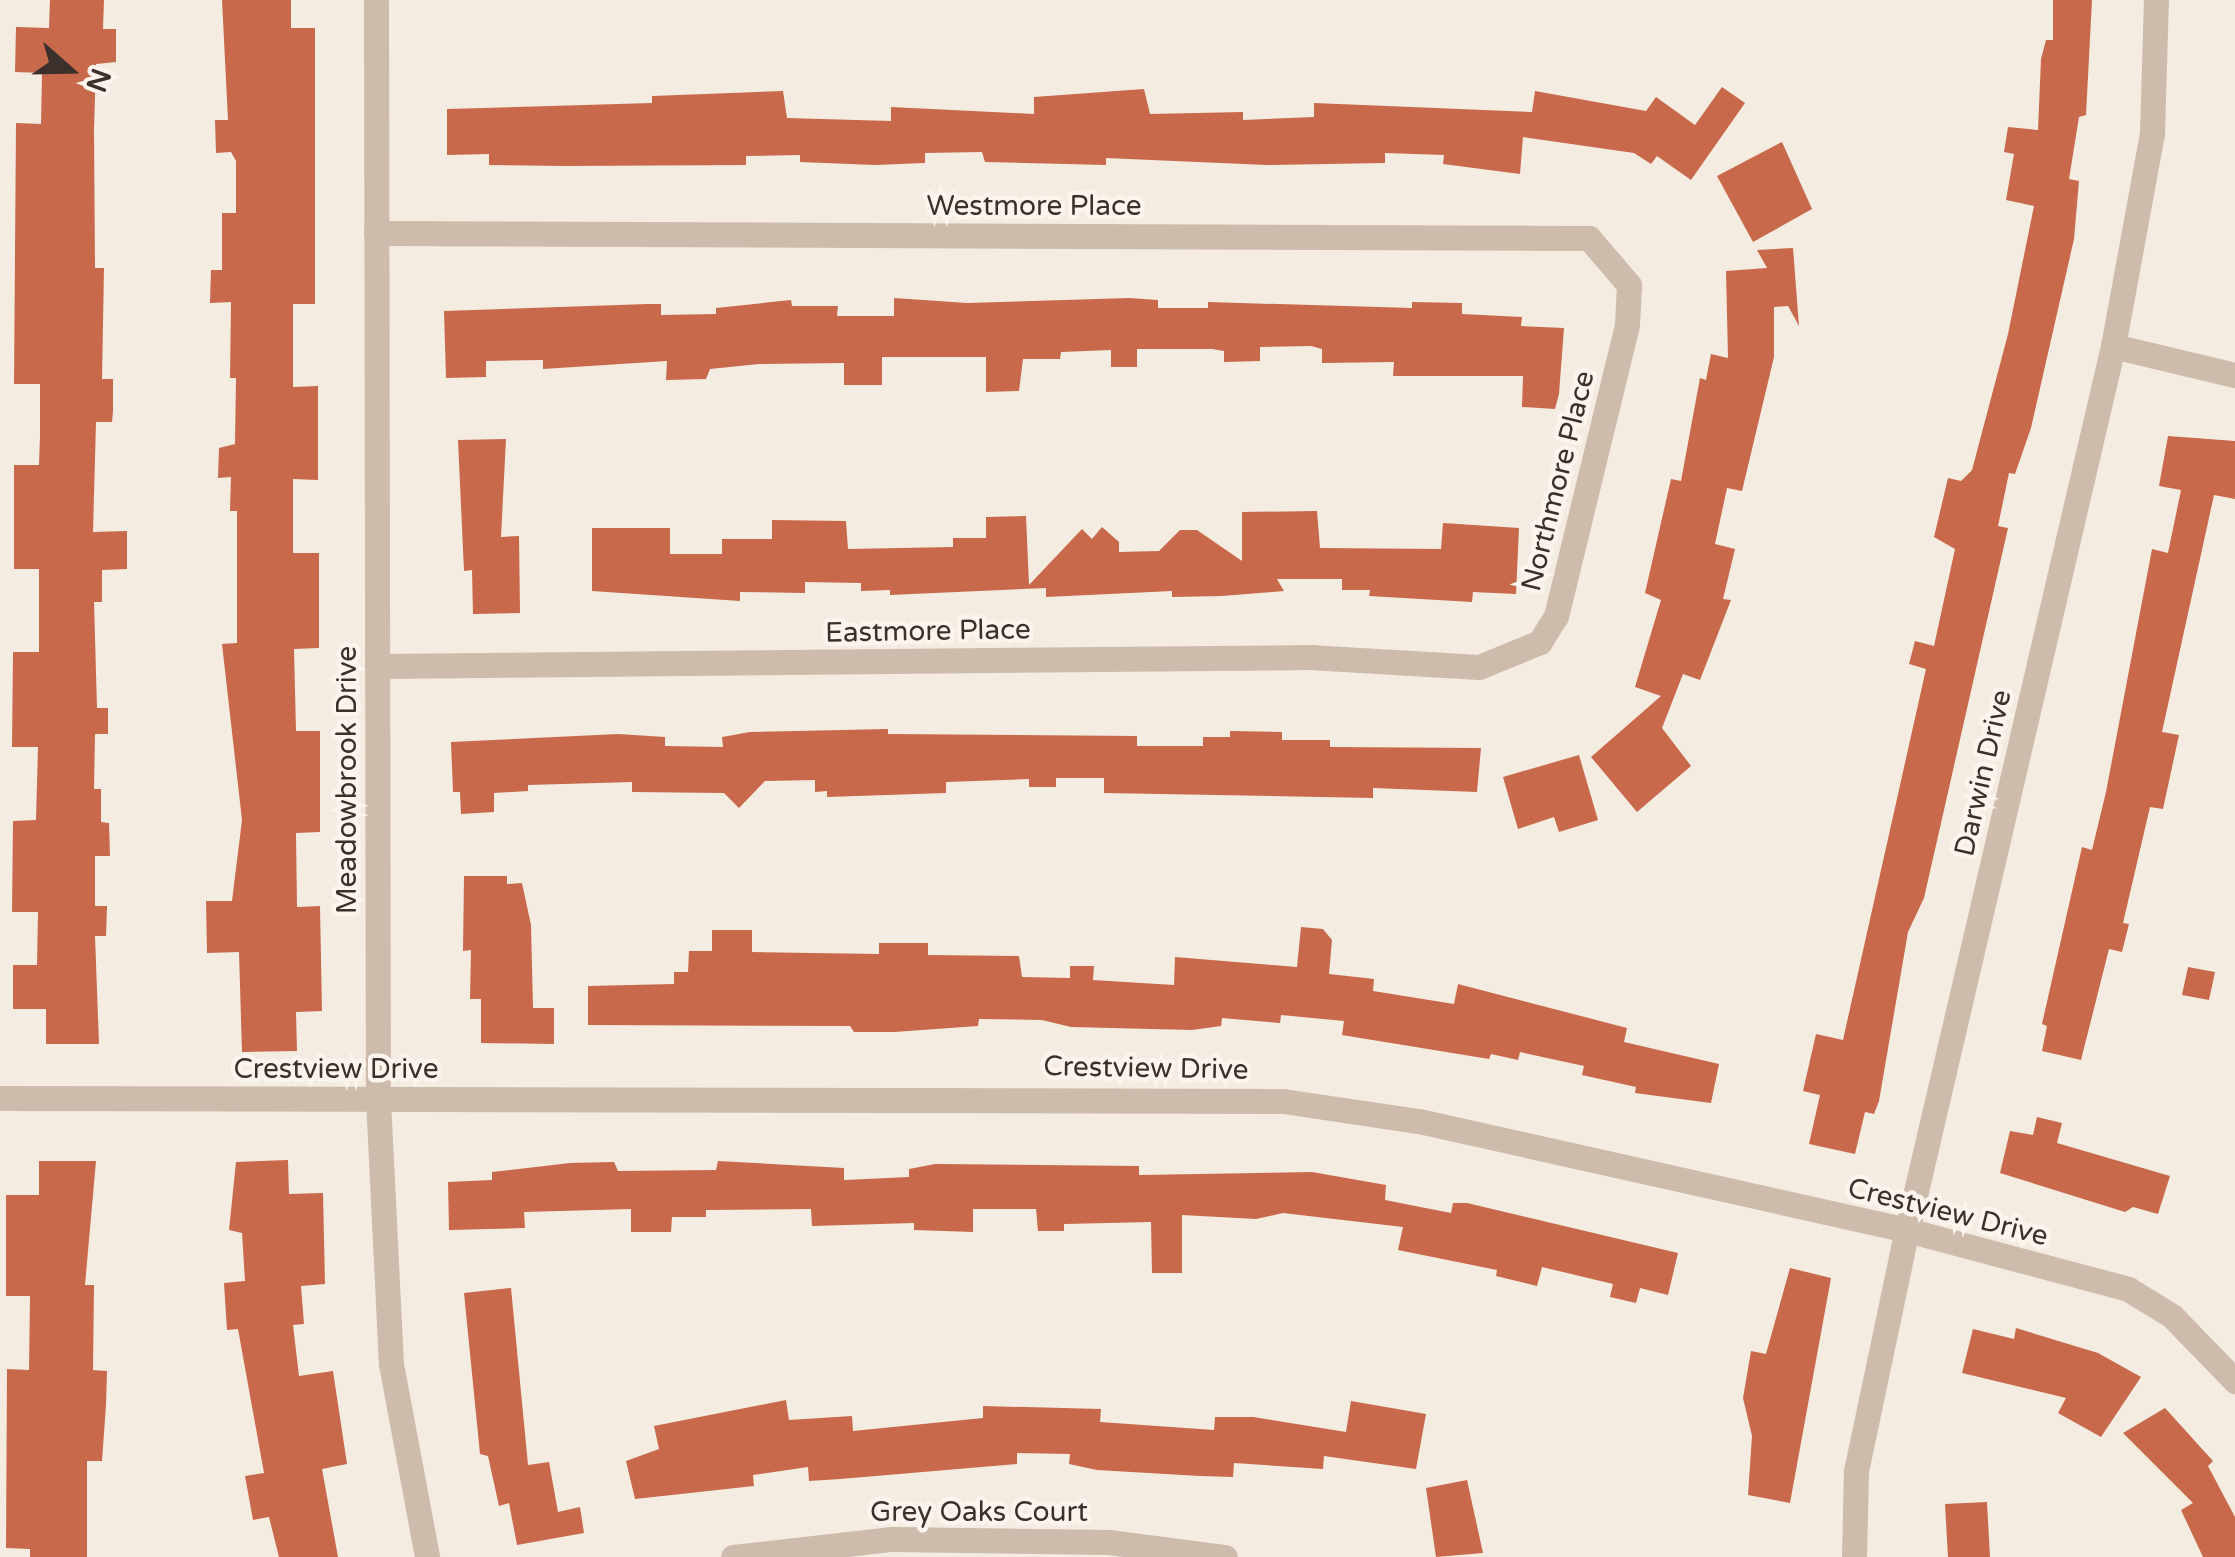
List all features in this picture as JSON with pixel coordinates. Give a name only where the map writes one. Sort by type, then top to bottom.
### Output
[{"type":"street","name":"Meadowbrook Drive","points":[[376,0],[378,1099],[392,1364],[426,1557]]},
{"type":"street","name":"Darwin Drive","points":[[1854,1557],[1856,1471],[1907,1230],[2113,346],[2152,133],[2156,0]]},
{"type":"street","name":"Westmore Place","points":[[376,233],[1588,238],[1629,286],[1628,324]]},
{"type":"street","name":"Northmore Place","points":[[1479,667],[1540,642],[1556,616],[1628,324]]},
{"type":"street","points":[[2113,346],[2235,375]]},
{"type":"street","name":"Eastmore Place","points":[[377,666],[1314,657],[1479,667]]},
{"type":"street","name":"Crestview Drive","points":[[0,1098],[1283,1100],[1419,1121],[1907,1230],[2128,1289],[2172,1316],[2235,1381]]},
{"type":"street","name":"Grey Oaks Court","points":[[733,1557],[892,1539],[1110,1542],[1225,1557]]},
{"type":"building","points":[[50,0],[104,0],[103,29],[116,29],[116,62],[96,64],[94,129],[95,268],[104,268],[102,379],[113,379],[113,411],[112,422],[96,422],[93,532],[127,531],[127,569],[102,570],[102,602],[94,602],[97,708],[108,708],[108,734],[95,734],[94,789],[101,789],[101,822],[109,823],[110,856],[95,856],[95,906],[107,906],[106,936],[95,936],[99,1044],[46,1044],[46,1009],[13,1009],[13,965],[37,965],[38,912],[12,912],[13,821],[36,820],[38,747],[12,747],[13,652],[39,652],[39,569],[14,569],[14,465],[39,465],[40,436],[40,384],[14,384],[16,123],[41,124],[42,73],[15,72],[16,27],[49,28]]},
{"type":"building","points":[[222,0],[291,0],[291,28],[315,28],[315,304],[293,304],[293,387],[318,386],[318,480],[293,479],[293,553],[319,553],[319,648],[294,649],[296,731],[320,731],[320,832],[296,833],[297,907],[320,906],[322,1011],[296,1012],[297,1051],[242,1052],[239,952],[207,953],[206,901],[232,901],[242,820],[222,644],[237,643],[237,511],[230,511],[231,477],[218,478],[219,448],[235,444],[236,378],[230,378],[231,302],[210,303],[211,270],[222,270],[222,213],[236,213],[236,161],[231,152],[216,153],[215,120],[228,120]]},
{"type":"building","points":[[2053,0],[2092,0],[2086,115],[2079,117],[2069,179],[2079,181],[2074,239],[2031,428],[2015,474],[2009,473],[1998,526],[2008,528],[1924,898],[1908,932],[1879,1101],[1874,1114],[1865,1112],[1855,1154],[1809,1144],[1820,1095],[1803,1091],[1816,1034],[1843,1040],[1926,669],[1909,664],[1915,641],[1934,646],[1955,549],[1934,537],[1948,478],[1961,481],[1972,470],[2008,334],[2034,206],[2006,200],[2014,154],[2004,152],[2008,127],[2038,130],[2041,59],[2046,40],[2053,40]]},
{"type":"building","points":[[1722,87],[1745,103],[1691,180],[1657,156],[1651,164],[1634,153],[1523,137],[1520,174],[1443,164],[1444,155],[1385,153],[1385,163],[1266,165],[1106,158],[1106,165],[985,162],[982,152],[925,153],[925,163],[875,165],[800,162],[800,155],[746,156],[746,165],[565,166],[489,165],[489,154],[447,155],[447,109],[652,103],[652,96],[783,91],[787,118],[891,121],[891,107],[1034,114],[1034,97],[1144,89],[1150,114],[1243,112],[1243,120],[1314,117],[1314,103],[1532,112],[1535,91],[1646,111],[1656,97],[1695,125]]},
{"type":"building","points":[[1782,142],[1812,209],[1753,242],[1717,176]]},
{"type":"building","points":[[1793,248],[1799,326],[1788,306],[1774,307],[1774,357],[1742,491],[1727,488],[1715,544],[1735,549],[1723,599],[1731,600],[1700,680],[1683,674],[1662,728],[1691,766],[1637,812],[1591,757],[1661,696],[1635,687],[1661,600],[1645,593],[1671,479],[1681,481],[1700,378],[1706,380],[1711,354],[1728,358],[1726,271],[1767,268],[1757,250]]},
{"type":"building","points":[[894,298],[967,303],[1129,298],[1158,300],[1158,308],[1208,308],[1208,302],[1412,308],[1412,302],[1462,303],[1462,314],[1522,317],[1521,326],[1564,328],[1559,394],[1555,409],[1522,407],[1523,376],[1393,376],[1394,362],[1322,363],[1322,349],[1311,346],[1260,347],[1260,361],[1224,362],[1224,351],[1212,349],[1137,349],[1137,367],[1111,367],[1111,350],[1061,352],[1060,359],[1023,359],[1019,391],[986,392],[986,357],[882,357],[882,385],[844,385],[844,363],[759,364],[710,369],[706,379],[666,380],[667,361],[543,369],[543,360],[486,361],[486,377],[446,378],[444,311],[661,304],[661,315],[716,314],[716,308],[791,300],[792,306],[838,306],[837,316],[894,316]]},
{"type":"building","points":[[2168,436],[2235,441],[2235,499],[2214,495],[2162,732],[2179,735],[2163,809],[2150,807],[2123,923],[2129,924],[2122,952],[2109,949],[2081,1060],[2042,1051],[2047,1026],[2042,1024],[2082,847],[2092,850],[2106,792],[2152,549],[2168,553],[2181,490],[2159,486]]},
{"type":"building","points":[[506,439],[501,537],[519,536],[520,613],[473,614],[472,570],[464,571],[458,440]]},
{"type":"building","points":[[1317,511],[1320,548],[1441,549],[1443,523],[1519,528],[1516,594],[1473,592],[1472,602],[1369,596],[1370,590],[1342,590],[1342,579],[1277,579],[1284,591],[1172,597],[1172,591],[1046,597],[1046,588],[890,595],[890,590],[861,591],[861,583],[805,582],[805,593],[740,592],[740,601],[592,591],[592,528],[670,528],[670,554],[722,554],[722,539],[772,539],[772,520],[846,521],[848,549],[953,547],[953,538],[986,538],[986,517],[1026,516],[1029,585],[1082,529],[1092,539],[1102,527],[1119,542],[1119,552],[1159,551],[1180,530],[1197,530],[1242,561],[1242,512]]},
{"type":"building","points":[[888,729],[888,734],[1137,736],[1137,746],[1203,746],[1203,737],[1230,737],[1230,731],[1282,732],[1282,740],[1330,740],[1330,747],[1481,748],[1477,792],[1373,788],[1373,798],[1104,793],[1104,778],[1056,778],[1056,787],[1029,787],[1029,779],[946,782],[946,793],[827,797],[827,791],[815,792],[815,780],[765,781],[739,808],[724,793],[632,792],[632,782],[528,785],[528,791],[494,793],[494,812],[461,814],[460,792],[453,792],[451,742],[618,734],[665,737],[665,746],[723,747],[722,737],[750,732]]},
{"type":"building","points":[[1579,755],[1598,820],[1559,832],[1554,817],[1518,829],[1503,777]]},
{"type":"building","points":[[464,876],[507,876],[507,884],[522,883],[531,925],[533,1008],[554,1008],[554,1044],[481,1043],[481,999],[470,999],[471,950],[463,951]]},
{"type":"building","points":[[1301,927],[1323,929],[1332,940],[1329,974],[1374,979],[1373,991],[1454,1004],[1458,984],[1627,1028],[1624,1042],[1719,1064],[1711,1103],[1635,1093],[1636,1087],[1582,1075],[1584,1066],[1520,1052],[1518,1060],[1491,1054],[1489,1059],[1342,1035],[1344,1021],[1281,1015],[1280,1023],[1222,1018],[1221,1026],[1192,1030],[1071,1027],[1042,1020],[979,1019],[978,1026],[894,1032],[854,1032],[850,1026],[588,1025],[588,986],[674,984],[674,972],[688,972],[689,951],[712,951],[712,930],[752,930],[752,952],[879,954],[879,943],[928,943],[928,955],[1019,956],[1022,977],[1070,978],[1070,966],[1094,966],[1093,980],[1174,985],[1175,957],[1297,967]]},
{"type":"building","points":[[2188,967],[2215,972],[2209,1000],[2182,995]]},
{"type":"building","points":[[2037,1117],[2062,1123],[2057,1143],[2170,1176],[2158,1214],[2133,1207],[2125,1212],[2000,1173],[2010,1131],[2033,1135]]},
{"type":"building","points":[[288,1160],[289,1194],[323,1193],[325,1284],[301,1286],[304,1324],[293,1325],[299,1376],[333,1371],[347,1464],[322,1469],[338,1557],[279,1557],[269,1517],[253,1520],[245,1476],[264,1473],[238,1329],[227,1330],[224,1283],[245,1281],[242,1233],[229,1230],[236,1162]]},
{"type":"building","points":[[39,1161],[96,1161],[85,1285],[94,1285],[93,1370],[107,1371],[102,1461],[87,1461],[87,1557],[30,1557],[30,1549],[6,1548],[7,1369],[29,1370],[30,1296],[6,1296],[6,1195],[39,1195]]},
{"type":"building","points":[[718,1161],[844,1168],[844,1180],[909,1177],[909,1169],[935,1164],[1139,1166],[1139,1175],[1312,1172],[1386,1185],[1385,1200],[1451,1213],[1453,1203],[1467,1203],[1678,1253],[1668,1295],[1640,1288],[1636,1303],[1610,1297],[1613,1284],[1542,1267],[1537,1286],[1496,1276],[1497,1270],[1398,1250],[1403,1227],[1283,1213],[1256,1219],[1182,1215],[1182,1273],[1152,1273],[1151,1222],[1064,1224],[1064,1231],[1038,1231],[1036,1209],[973,1209],[973,1232],[914,1230],[914,1223],[812,1226],[811,1209],[706,1210],[706,1217],[672,1217],[671,1232],[631,1232],[631,1209],[524,1212],[525,1228],[449,1230],[448,1182],[492,1180],[492,1172],[570,1163],[614,1162],[618,1171],[716,1170]]},
{"type":"building","points":[[1790,1268],[1831,1278],[1790,1503],[1748,1495],[1752,1436],[1743,1398],[1751,1351],[1766,1354]]},
{"type":"building","points":[[511,1288],[528,1465],[549,1462],[558,1512],[580,1507],[584,1533],[517,1545],[509,1503],[499,1506],[488,1456],[480,1454],[464,1293]]},
{"type":"building","points":[[2016,1328],[2098,1353],[2141,1377],[2101,1437],[2058,1413],[2066,1398],[1962,1373],[1973,1329],[2014,1339]]},
{"type":"building","points":[[786,1400],[789,1420],[852,1416],[853,1431],[983,1418],[983,1406],[1101,1409],[1100,1422],[1214,1430],[1215,1417],[1253,1417],[1346,1432],[1351,1401],[1426,1414],[1416,1469],[1324,1456],[1323,1469],[1234,1463],[1233,1477],[1200,1476],[1097,1470],[1069,1464],[1070,1454],[1017,1453],[1017,1464],[840,1479],[809,1481],[808,1467],[753,1475],[754,1486],[635,1499],[626,1461],[659,1449],[654,1426]]},
{"type":"building","points":[[2165,1408],[2213,1461],[2208,1466],[2235,1517],[2235,1557],[2203,1557],[2181,1510],[2193,1503],[2123,1433]]},
{"type":"building","points":[[1467,1480],[1483,1553],[1436,1557],[1426,1488]]},
{"type":"building","points":[[1987,1502],[1990,1557],[1948,1557],[1945,1504]]}]
